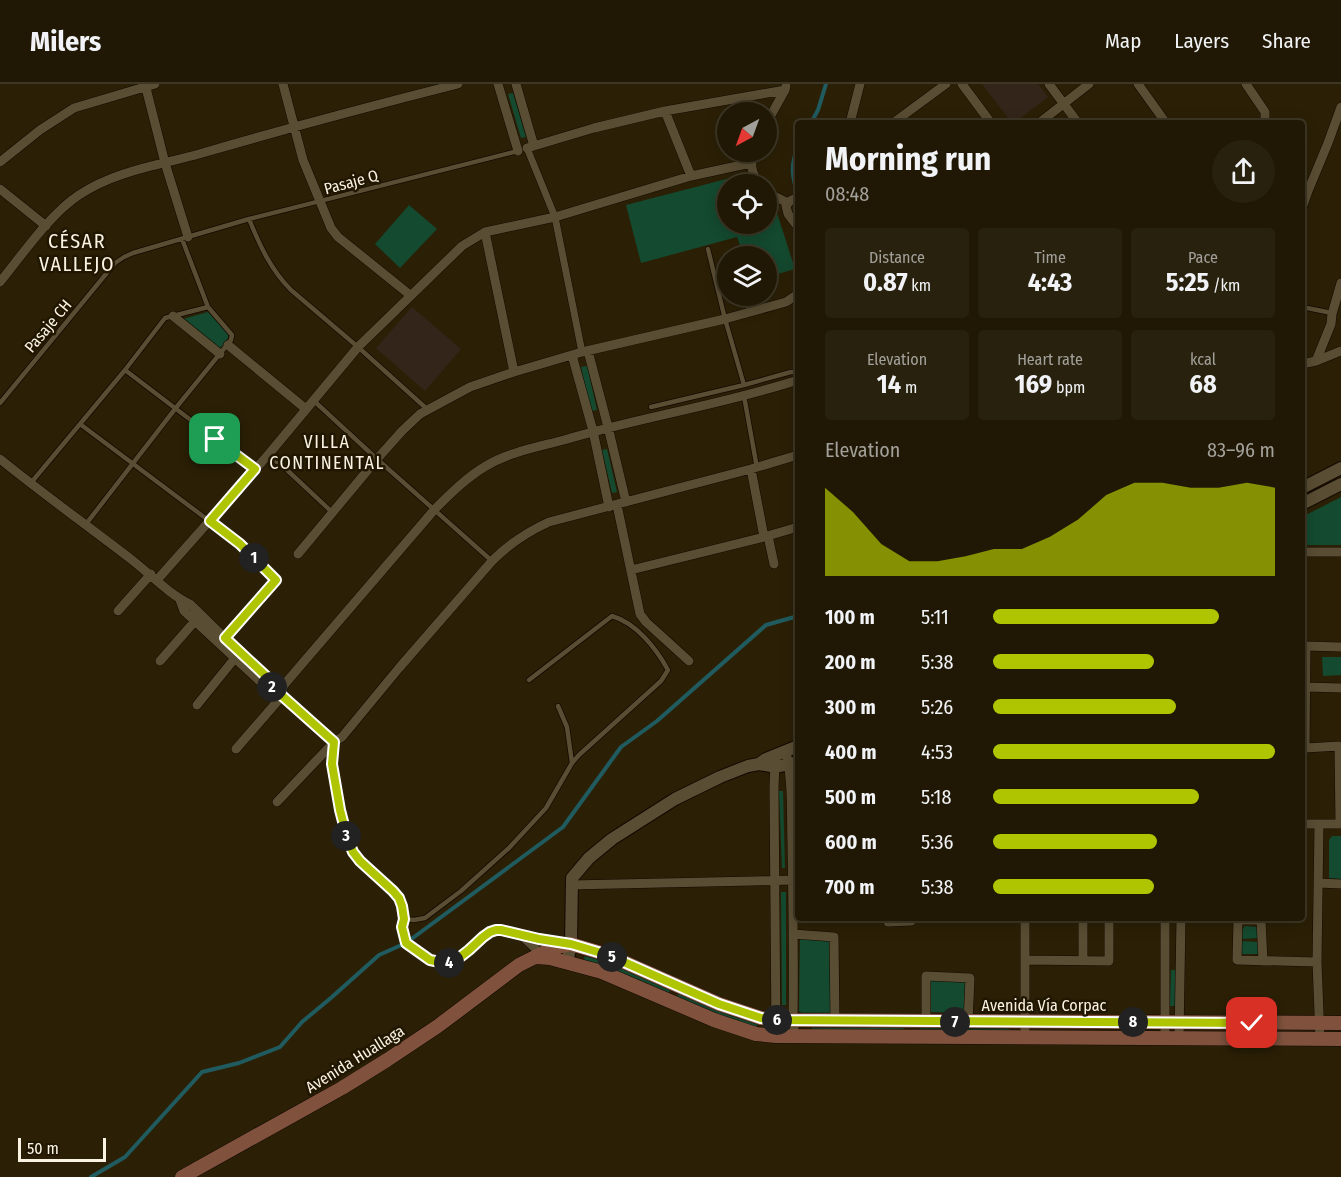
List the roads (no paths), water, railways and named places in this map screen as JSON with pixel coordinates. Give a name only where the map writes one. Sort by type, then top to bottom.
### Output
[{"type":"main road","name":"Avenida Vía Corpac","points":[[571,944],[608,955],[719,1004],[761,1018],[776,1020],[1341,1023]]},
{"type":"main road","points":[[537,957],[553,948],[571,944]]},
{"type":"main road","name":"Avenida Vía Corpac","points":[[537,957],[550,958],[602,972],[714,1020],[756,1034],[776,1036],[1341,1039]]},
{"type":"main road","name":"Avenida Huallaga","points":[[182,1177],[378,1066],[438,1026],[519,965],[537,957]]},
{"type":"street","points":[[283,84],[303,160],[331,228],[338,237],[410,295]]},
{"type":"street","points":[[0,282],[69,202],[91,188],[133,170],[458,84]]},
{"type":"street","points":[[498,84],[555,217],[581,353],[592,431],[617,505]]},
{"type":"street","points":[[516,84],[526,148]]},
{"type":"street","points":[[851,120],[860,84]]},
{"type":"street","points":[[897,120],[945,84]]},
{"type":"street","points":[[962,84],[989,120]]},
{"type":"street","points":[[1049,84],[1076,120]]},
{"type":"street","points":[[1043,120],[1089,84]]},
{"type":"street","points":[[1138,84],[1164,120]]},
{"type":"street","points":[[1245,84],[1265,112],[1266,120]]},
{"type":"street","points":[[0,162],[40,130],[74,108],[148,85],[165,163],[185,238]]},
{"type":"street","points":[[526,148],[594,128],[666,111],[786,87]]},
{"type":"street","points":[[777,103],[786,87]]},
{"type":"street","points":[[1305,200],[1341,107]]},
{"type":"street","points":[[666,111],[691,176]]},
{"type":"street","points":[[118,611],[210,521],[358,347],[462,246],[485,232],[555,217],[691,176],[751,163],[754,174]]},
{"type":"street","points":[[0,189],[46,226]]},
{"type":"street","points":[[777,196],[792,200]]},
{"type":"street","points":[[792,200],[786,206],[788,214],[795,223]]},
{"type":"street","points":[[485,232],[514,372]]},
{"type":"street","points":[[1316,362],[1331,324],[1341,283]]},
{"type":"street","points":[[298,554],[377,459],[420,414],[470,387],[581,353],[786,302],[795,296]]},
{"type":"street","points":[[173,316],[220,354]]},
{"type":"street","points":[[228,345],[306,409]]},
{"type":"street","points":[[1305,364],[1316,362],[1341,351]]},
{"type":"street","points":[[581,353],[608,427],[617,505],[640,614],[689,662]]},
{"type":"street","points":[[236,749],[282,696],[284,686],[434,510],[485,466],[502,457],[592,431],[744,396],[795,381]]},
{"type":"street","points":[[277,802],[334,742],[342,737],[399,668],[507,546],[533,529],[549,522],[795,456]]},
{"type":"street","points":[[0,459],[154,577],[180,600],[190,604],[269,679],[270,685],[334,742]]},
{"type":"street","points":[[754,468],[766,537],[774,564]]},
{"type":"street","points":[[1305,486],[1341,468]]},
{"type":"street","points":[[1305,502],[1341,484]]},
{"type":"street","points":[[631,570],[795,528]]},
{"type":"street","points":[[1305,552],[1341,552]]},
{"type":"street","points":[[180,600],[184,610],[195,621],[264,685],[270,685]]},
{"type":"street","points":[[160,661],[195,621]]},
{"type":"street","points":[[1305,824],[1340,825],[1339,746],[1305,748],[1306,646],[1341,646]]},
{"type":"street","points":[[197,705],[235,658]]},
{"type":"street","points":[[1306,687],[1341,688]]},
{"type":"street","points":[[334,742],[332,764],[347,837],[353,852],[360,861],[399,898],[406,943],[430,960],[445,963],[455,961],[490,932],[501,930],[571,944]]},
{"type":"street","points":[[567,963],[571,944],[572,878],[589,858],[612,839],[675,800],[748,766],[787,758]]},
{"type":"street","points":[[787,758],[795,880],[793,934],[795,1036]]},
{"type":"street","points":[[776,1036],[774,788],[787,758]]},
{"type":"street","points":[[1319,824],[1317,962],[1320,1039]]},
{"type":"street","points":[[571,885],[795,880]]},
{"type":"street","points":[[1319,883],[1341,884]]},
{"type":"street","points":[[888,921],[911,921]]},
{"type":"street","points":[[1025,921],[1025,1038]]},
{"type":"street","points":[[1083,921],[1083,960]]},
{"type":"street","points":[[1025,960],[1109,961],[1109,921]]},
{"type":"street","points":[[1165,921],[1165,1038]]},
{"type":"street","points":[[1179,1038],[1181,921]]},
{"type":"street","points":[[1238,921],[1237,960],[1317,962]]},
{"type":"street","points":[[1261,921],[1263,961]]},
{"type":"street","points":[[519,934],[535,948],[537,957]]},
{"type":"street","points":[[793,934],[834,937],[835,1021]]},
{"type":"street","points":[[926,1021],[926,976],[970,978],[968,1022]]},
{"type":"lane","name":"Pasaje Q","points":[[185,238],[249,219],[526,148]]},
{"type":"lane","points":[[249,219],[259,244],[281,280],[428,410]]},
{"type":"lane","points":[[86,524],[228,345],[232,335],[208,307],[185,238]]},
{"type":"lane","name":"Pasaje CH","points":[[0,403],[116,263],[133,253],[185,238]]},
{"type":"lane","points":[[708,249],[744,385]]},
{"type":"lane","points":[[30,484],[165,318],[208,307]]},
{"type":"lane","points":[[1305,308],[1332,314]]},
{"type":"lane","points":[[125,370],[255,469]]},
{"type":"lane","points":[[651,407],[795,372]]},
{"type":"lane","points":[[744,396],[754,468]]},
{"type":"lane","points":[[313,400],[492,561]]},
{"type":"lane","points":[[80,424],[240,544],[276,580],[225,638]]},
{"type":"lane","points":[[268,455],[333,513]]},
{"type":"lane","points":[[404,919],[424,918],[460,891],[508,848],[546,808],[572,763],[661,681],[668,670],[662,658],[645,638],[622,619],[612,616],[529,680]]},
{"type":"lane","points":[[558,706],[567,727],[572,763]]},
{"type":"waterway","points":[[813,120],[826,84]]},
{"type":"waterway","points":[[795,157],[793,171],[795,185]]},
{"type":"waterway","points":[[91,1177],[125,1157],[202,1072],[239,1063],[280,1047],[302,1022],[379,955],[406,943],[563,827],[621,747],[657,721],[766,625],[795,617]]},
{"type":"district","name":"CÉSAR VALLEJO","points":[[77,252]]},
{"type":"district","name":"VILLA CONTINENTAL","points":[[327,452]]}]
